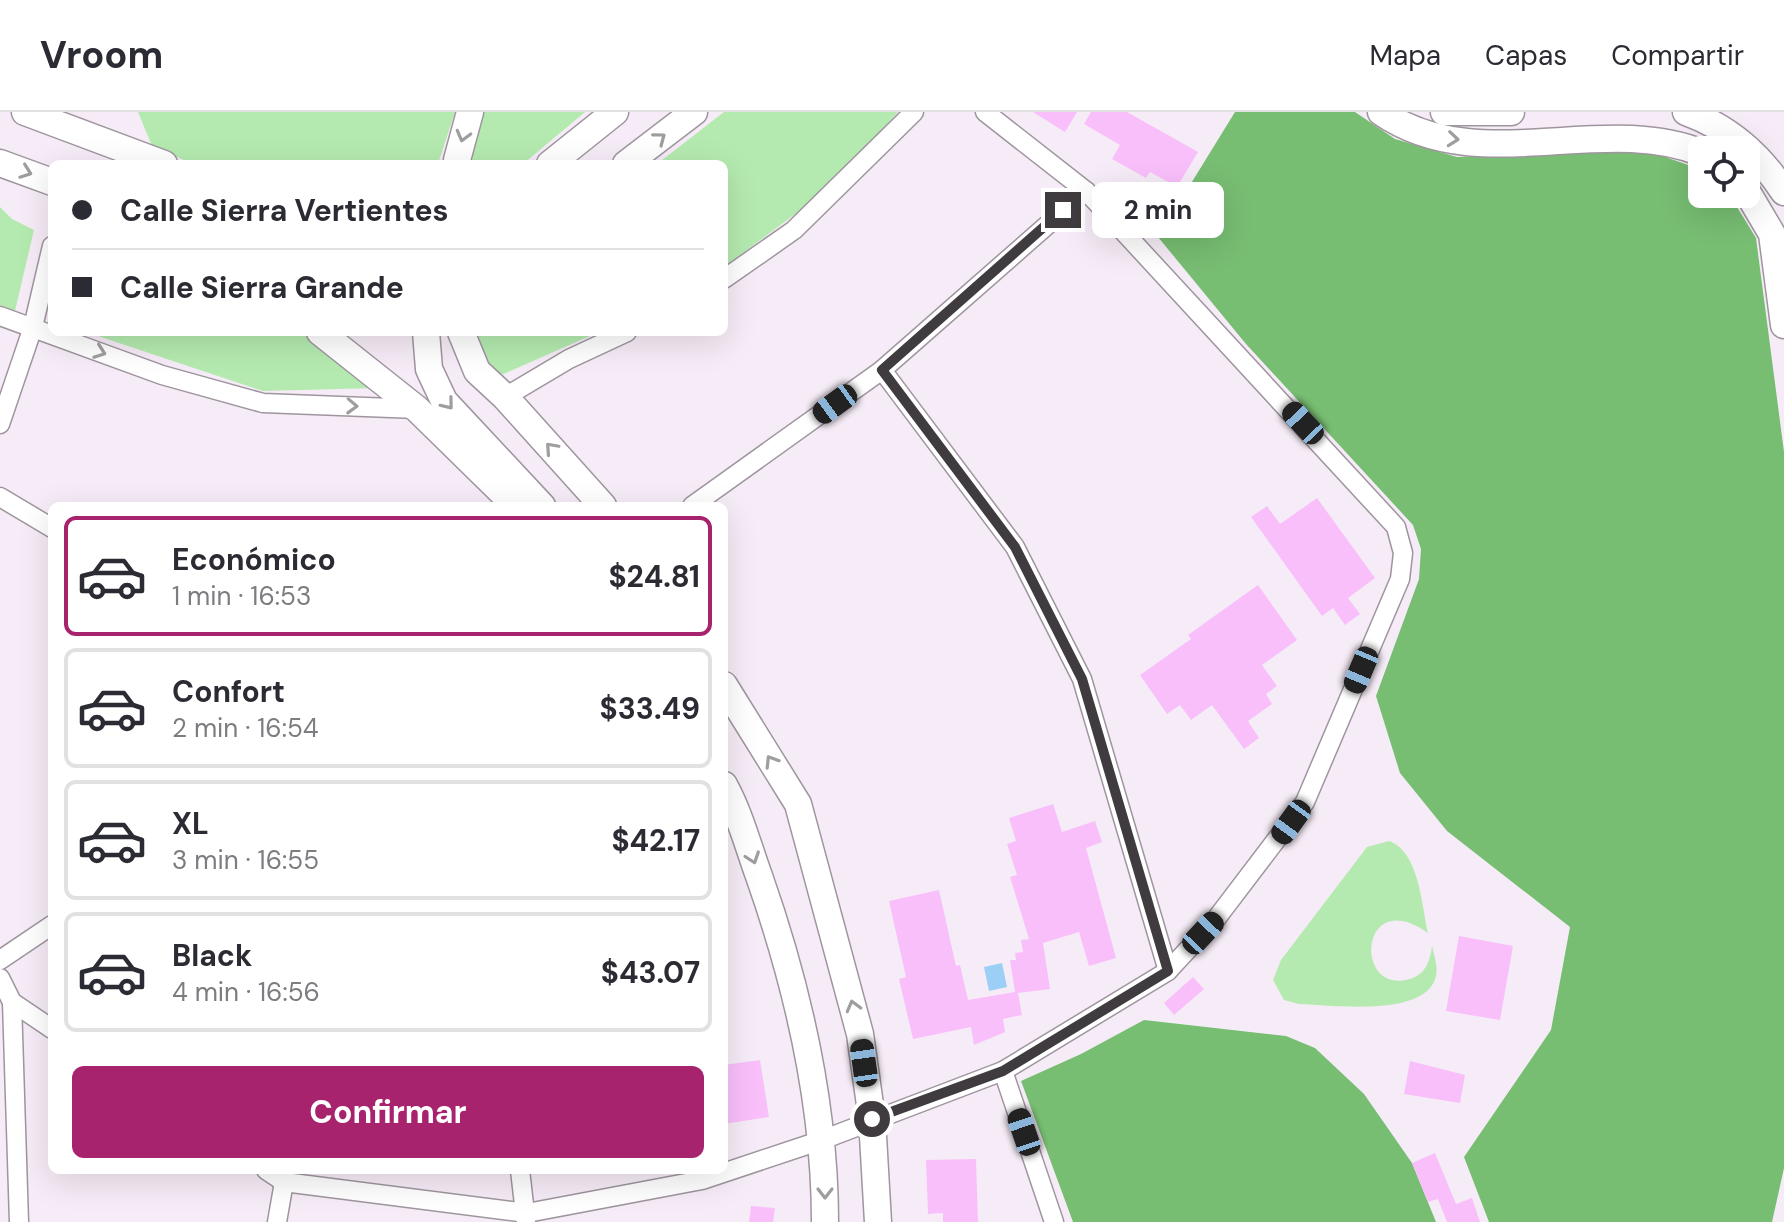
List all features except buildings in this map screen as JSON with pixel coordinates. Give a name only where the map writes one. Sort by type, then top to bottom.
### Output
[{"type":"main road","points":[[25,112],[77,122],[156,160]]},
{"type":"main road","points":[[457,160],[470,112]]},
{"type":"main road","points":[[555,160],[615,112]]},
{"type":"main road","points":[[631,160],[694,112]]},
{"type":"main road","points":[[1381,112],[1418,131],[1459,140],[1648,133],[1688,148]]},
{"type":"main road","points":[[1444,112],[1480,115],[1511,112]]},
{"type":"main road","points":[[1686,112],[1742,142],[1760,159],[1784,192]]},
{"type":"main road","points":[[0,163],[48,181]]},
{"type":"main road","points":[[1757,208],[1772,234],[1784,325]]},
{"type":"main road","points":[[325,336],[417,409],[512,502]]},
{"type":"main road","points":[[426,336],[429,369],[444,401],[538,502]]},
{"type":"main road","points":[[463,336],[477,371],[505,397],[599,502]]},
{"type":"main road","points":[[728,691],[798,804],[860,1034],[872,1119],[878,1222]]},
{"type":"main road","points":[[728,792],[785,957],[822,1140],[825,1222]]},
{"type":"street","points":[[728,276],[794,230],[914,112]]},
{"type":"street","points":[[728,1171],[822,1140],[1003,1071],[1168,971],[1216,919],[1305,802],[1400,579],[1403,553],[1389,516],[1086,191],[985,112]]},
{"type":"street","points":[[698,502],[882,370],[1086,191]]},
{"type":"street","points":[[0,424],[33,327],[48,263]]},
{"type":"street","points":[[0,316],[48,333]]},
{"type":"street","points":[[57,336],[162,375],[263,403],[417,409]]},
{"type":"street","points":[[505,397],[569,359],[618,336]]},
{"type":"street","points":[[882,370],[1015,547],[1082,679],[1168,971]]},
{"type":"street","points":[[0,497],[48,526]]},
{"type":"street","points":[[0,960],[48,928]]},
{"type":"street","points":[[0,978],[12,1002],[19,1222]]},
{"type":"street","points":[[12,1002],[48,1026]]},
{"type":"street","points":[[1003,1071],[1054,1222]]},
{"type":"street","points":[[272,1174],[284,1182],[526,1218],[720,1174]]},
{"type":"street","points":[[520,1174],[526,1218]]},
{"type":"street","points":[[277,1222],[284,1182]]},
{"type":"green space","points":[[138,112],[455,112],[439,160],[184,160],[152,146]]},
{"type":"green space","points":[[481,112],[585,112],[528,160],[466,160]]},
{"type":"green space","points":[[724,112],[898,112],[822,194],[728,264],[728,160],[662,160]]},
{"type":"green space","points":[[1235,112],[1355,112],[1395,139],[1457,157],[1645,150],[1688,165],[1688,208],[1738,208],[1756,238],[1784,452],[1784,1168],[1772,1222],[1489,1222],[1464,1157],[1551,1030],[1570,927],[1447,831],[1400,773],[1376,696],[1419,579],[1421,549],[1413,525],[1246,344],[1158,237]]},
{"type":"green space","points":[[0,207],[12,219],[34,230],[15,311],[0,305]]},
{"type":"green space","points":[[98,336],[309,336],[377,388],[263,391]]},
{"type":"green space","points":[[477,336],[590,336],[499,376],[476,348]]},
{"type":"green space","points":[[1389,841],[1399,847],[1413,867],[1428,933],[1405,922],[1388,922],[1377,931],[1372,944],[1372,959],[1379,972],[1392,980],[1410,979],[1420,974],[1426,966],[1432,946],[1436,976],[1429,989],[1397,1004],[1376,1006],[1299,1004],[1284,1000],[1273,980],[1281,960],[1367,847]]},
{"type":"green space","points":[[1144,1020],[1286,1036],[1315,1048],[1364,1094],[1412,1163],[1436,1222],[1073,1222],[1021,1081],[1081,1054]]},
{"type":"water","points":[[1002,963],[1007,987],[989,991],[984,967]]},
{"type":"route","points":[[872,1119],[1003,1071],[1168,971],[1082,679],[1015,547],[882,370],[1063,210]]}]
